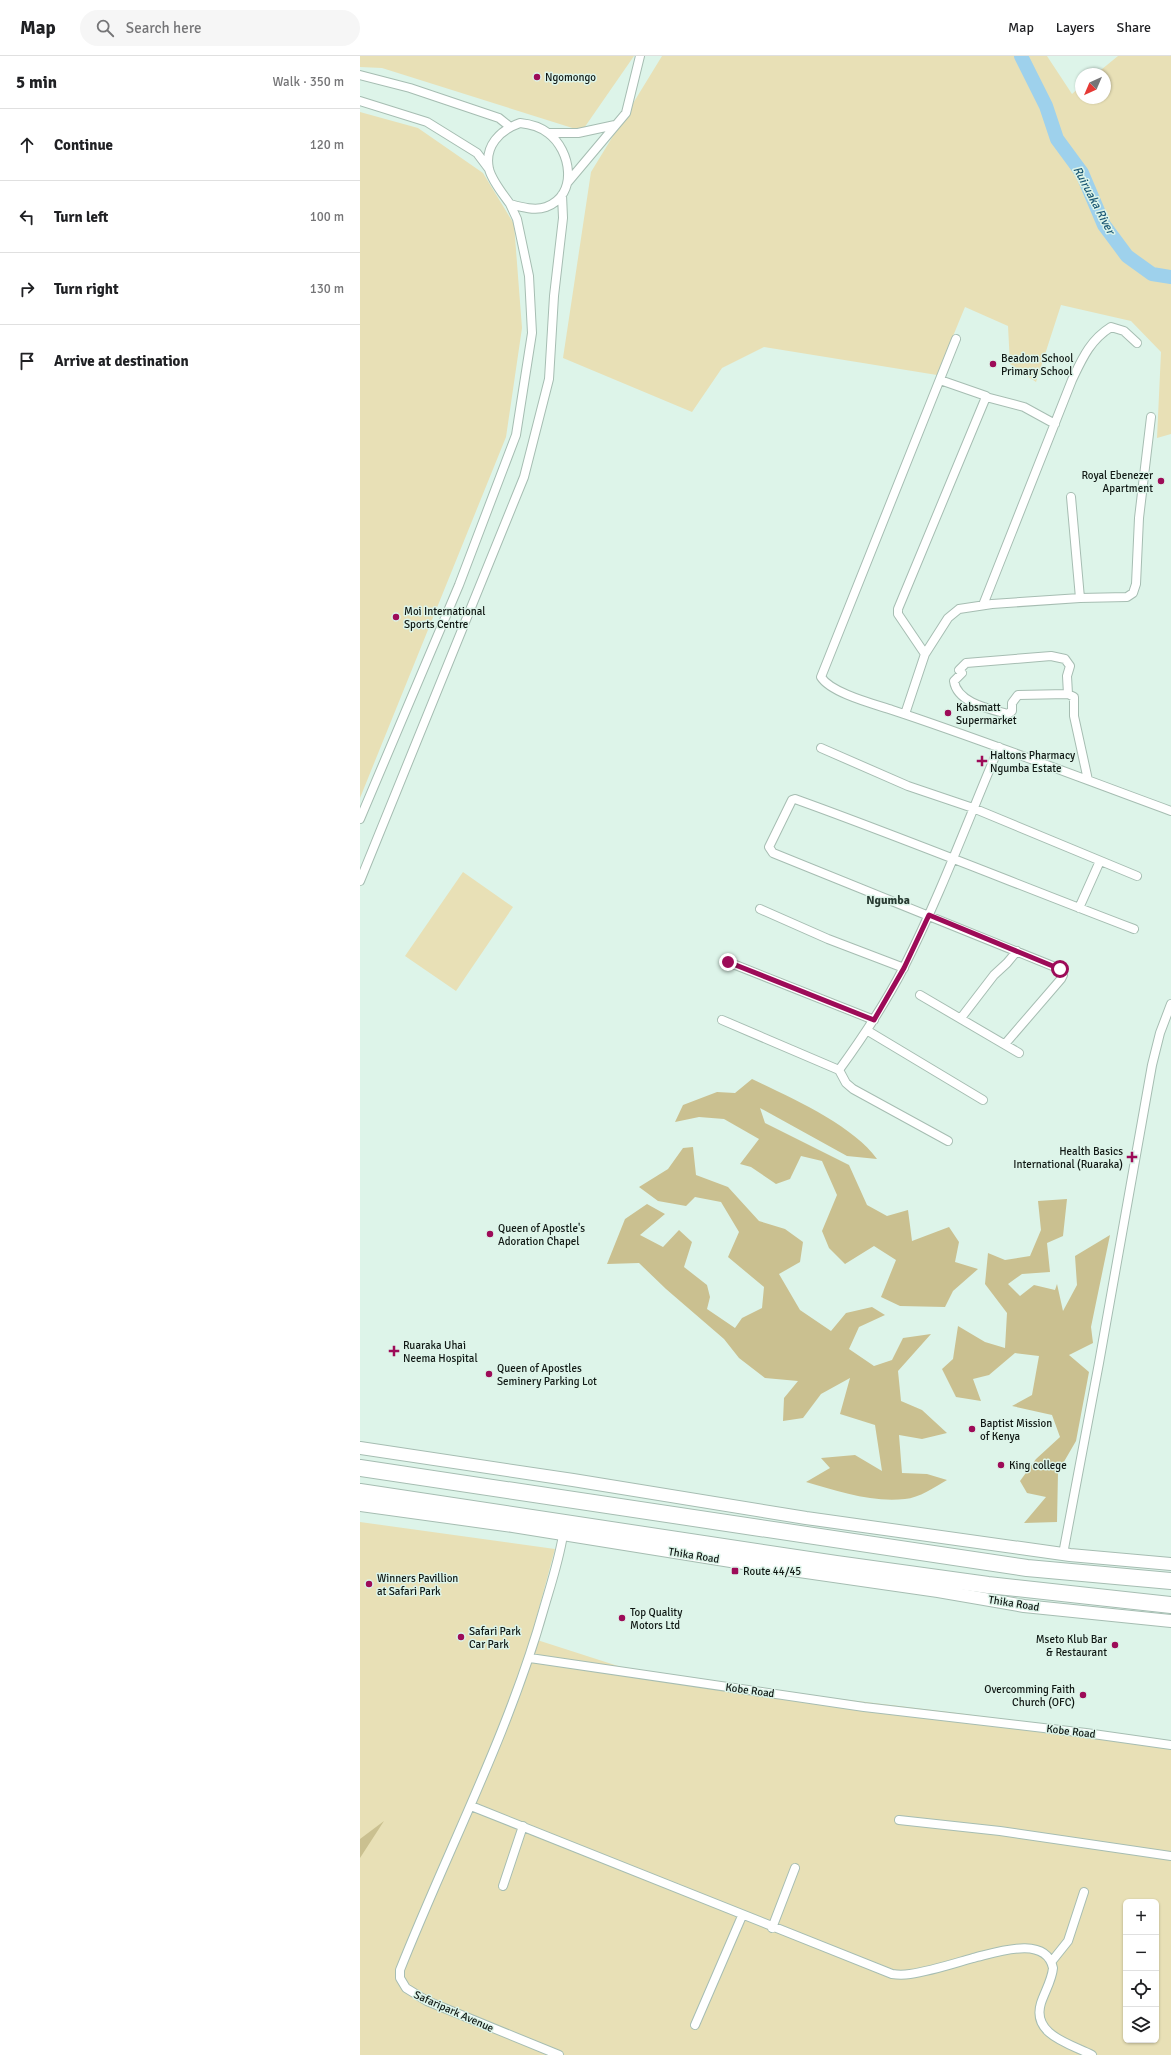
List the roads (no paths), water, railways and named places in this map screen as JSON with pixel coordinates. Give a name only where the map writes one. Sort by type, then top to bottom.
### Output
[{"type":"highway","points":[[360,1468],[1027,1568],[1171,1581]]},
{"type":"highway","name":"Thika Road","points":[[360,1492],[988,1585],[1171,1605]]},
{"type":"highway","points":[[828,1576],[860,1567]]},
{"type":"main road","points":[[364,1450],[574,1480],[806,1518],[1064,1554],[1171,1564]]},
{"type":"main road","name":"Thika Road","points":[[360,1505],[828,1576],[938,1591],[1024,1606],[1171,1621]]},
{"type":"street","points":[[360,881],[524,476],[549,379],[554,296],[563,218],[562,195],[568,182],[616,125],[628,106],[640,56]]},
{"type":"street","points":[[360,75],[410,88],[499,118],[509,126]]},
{"type":"street","points":[[360,101],[427,122],[477,153],[510,204],[517,219],[528,269],[532,333],[516,435],[459,585],[360,819]]},
{"type":"street","points":[[489,170],[489,157],[492,144],[498,134],[509,126],[520,122],[532,124],[549,134],[565,156],[569,171],[568,182]]},
{"type":"street","points":[[549,134],[578,133],[616,125]]},
{"type":"street","points":[[510,204],[526,208],[546,207],[562,195]]},
{"type":"street","points":[[983,605],[1072,380],[1091,343],[1111,327],[1124,331],[1137,343]]},
{"type":"street","points":[[956,339],[821,677],[824,682],[859,699],[999,747],[1171,811]]},
{"type":"street","points":[[940,380],[1024,407],[1054,424]]},
{"type":"street","points":[[925,654],[898,614],[898,609],[986,396]]},
{"type":"street","points":[[905,714],[925,654],[952,614],[962,608],[983,605],[1080,598],[1127,597],[1133,593],[1136,584],[1139,518],[1151,417]]},
{"type":"street","points":[[1071,497],[1080,598]]},
{"type":"street","points":[[1068,694],[1067,676],[1070,666],[1065,659],[1051,656],[966,663],[959,670],[962,673],[954,681],[960,694],[966,699],[1008,714],[1012,711],[1012,703],[1018,695],[1068,694],[1074,697],[1074,716],[1088,780]]},
{"type":"street","points":[[839,1070],[868,1030],[904,968],[929,915],[999,747]]},
{"type":"street","points":[[821,748],[908,786],[973,808],[1137,876]]},
{"type":"street","points":[[1005,1044],[1063,975],[1060,969],[773,853],[769,847],[786,808],[792,800],[795,799],[872,827],[1134,929]]},
{"type":"street","points":[[1079,908],[1100,861]]},
{"type":"street","points":[[760,909],[828,939],[904,968]]},
{"type":"street","points":[[961,1018],[994,975],[1007,963],[1016,951]]},
{"type":"street","points":[[728,962],[874,1020]]},
{"type":"street","points":[[920,995],[1019,1053]]},
{"type":"street","points":[[1064,1554],[1152,1065],[1160,1033],[1171,1004]]},
{"type":"street","points":[[722,1020],[839,1070],[846,1083],[853,1089],[948,1141]]},
{"type":"street","points":[[868,1030],[983,1100]]},
{"type":"street","points":[[563,1535],[530,1658],[471,1806],[693,1894],[772,1928],[892,1974],[910,1974],[1002,1950],[1023,1948],[1043,1952],[1052,1961],[1053,1974],[1041,2003],[1040,2020],[1044,2028],[1051,2035],[1092,2055]]},
{"type":"street","name":"Kobe Road","points":[[530,1658],[864,1707],[1078,1732],[1171,1745]]},
{"type":"street","name":"Safaripark Avenue","points":[[471,1806],[422,1914],[400,1970],[402,1984],[410,1992],[427,2001],[559,2055]]},
{"type":"street","points":[[899,1820],[1000,1831],[1171,1856]]},
{"type":"street","points":[[503,1886],[523,1826]]},
{"type":"street","points":[[772,1928],[795,1868]]},
{"type":"street","points":[[1052,1961],[1068,1941],[1084,1892]]},
{"type":"street","points":[[695,2025],[742,1916]]},
{"type":"waterway","name":"Ruiruaka River","points":[[1021,56],[1046,106],[1057,139],[1082,173],[1104,225],[1127,256],[1152,274],[1171,277]]},
{"type":"place","name":"Ngomongo","points":[[537,77]]},
{"type":"place","name":"Beadom School Primary School","points":[[993,364]]},
{"type":"place","name":"Royal Ebenezer Apartment","points":[[1161,481]]},
{"type":"place","name":"Moi International Sports Centre","points":[[396,617]]},
{"type":"place","name":"Kabsmatt Supermarket","points":[[948,713]]},
{"type":"place","name":"Haltons Pharmacy Ngumba Estate","points":[[982,761]]},
{"type":"place","name":"Health Basics International (Ruaraka)","points":[[1132,1157]]},
{"type":"place","name":"Queen of Apostle's Adoration Chapel","points":[[490,1234]]},
{"type":"place","name":"Ruaraka Uhai Neema Hospital","points":[[394,1351]]},
{"type":"place","name":"Queen of Apostles Seminery Parking Lot","points":[[489,1374]]},
{"type":"place","name":"Baptist Mission of Kenya","points":[[972,1429]]},
{"type":"place","name":"King college","points":[[1001,1465]]},
{"type":"place","name":"Route 44/45","points":[[735,1571]]},
{"type":"place","name":"Winners Pavillion at Safari Park","points":[[369,1584]]},
{"type":"place","name":"Top Quality Motors Ltd","points":[[622,1618]]},
{"type":"place","name":"Safari Park Car Park","points":[[461,1637]]},
{"type":"place","name":"Mseto Klub Bar & Restaurant","points":[[1115,1645]]},
{"type":"place","name":"Overcomming Faith Church (OFC)","points":[[1083,1695]]},
{"type":"district","name":"Ngumba","points":[[888,900]]}]
